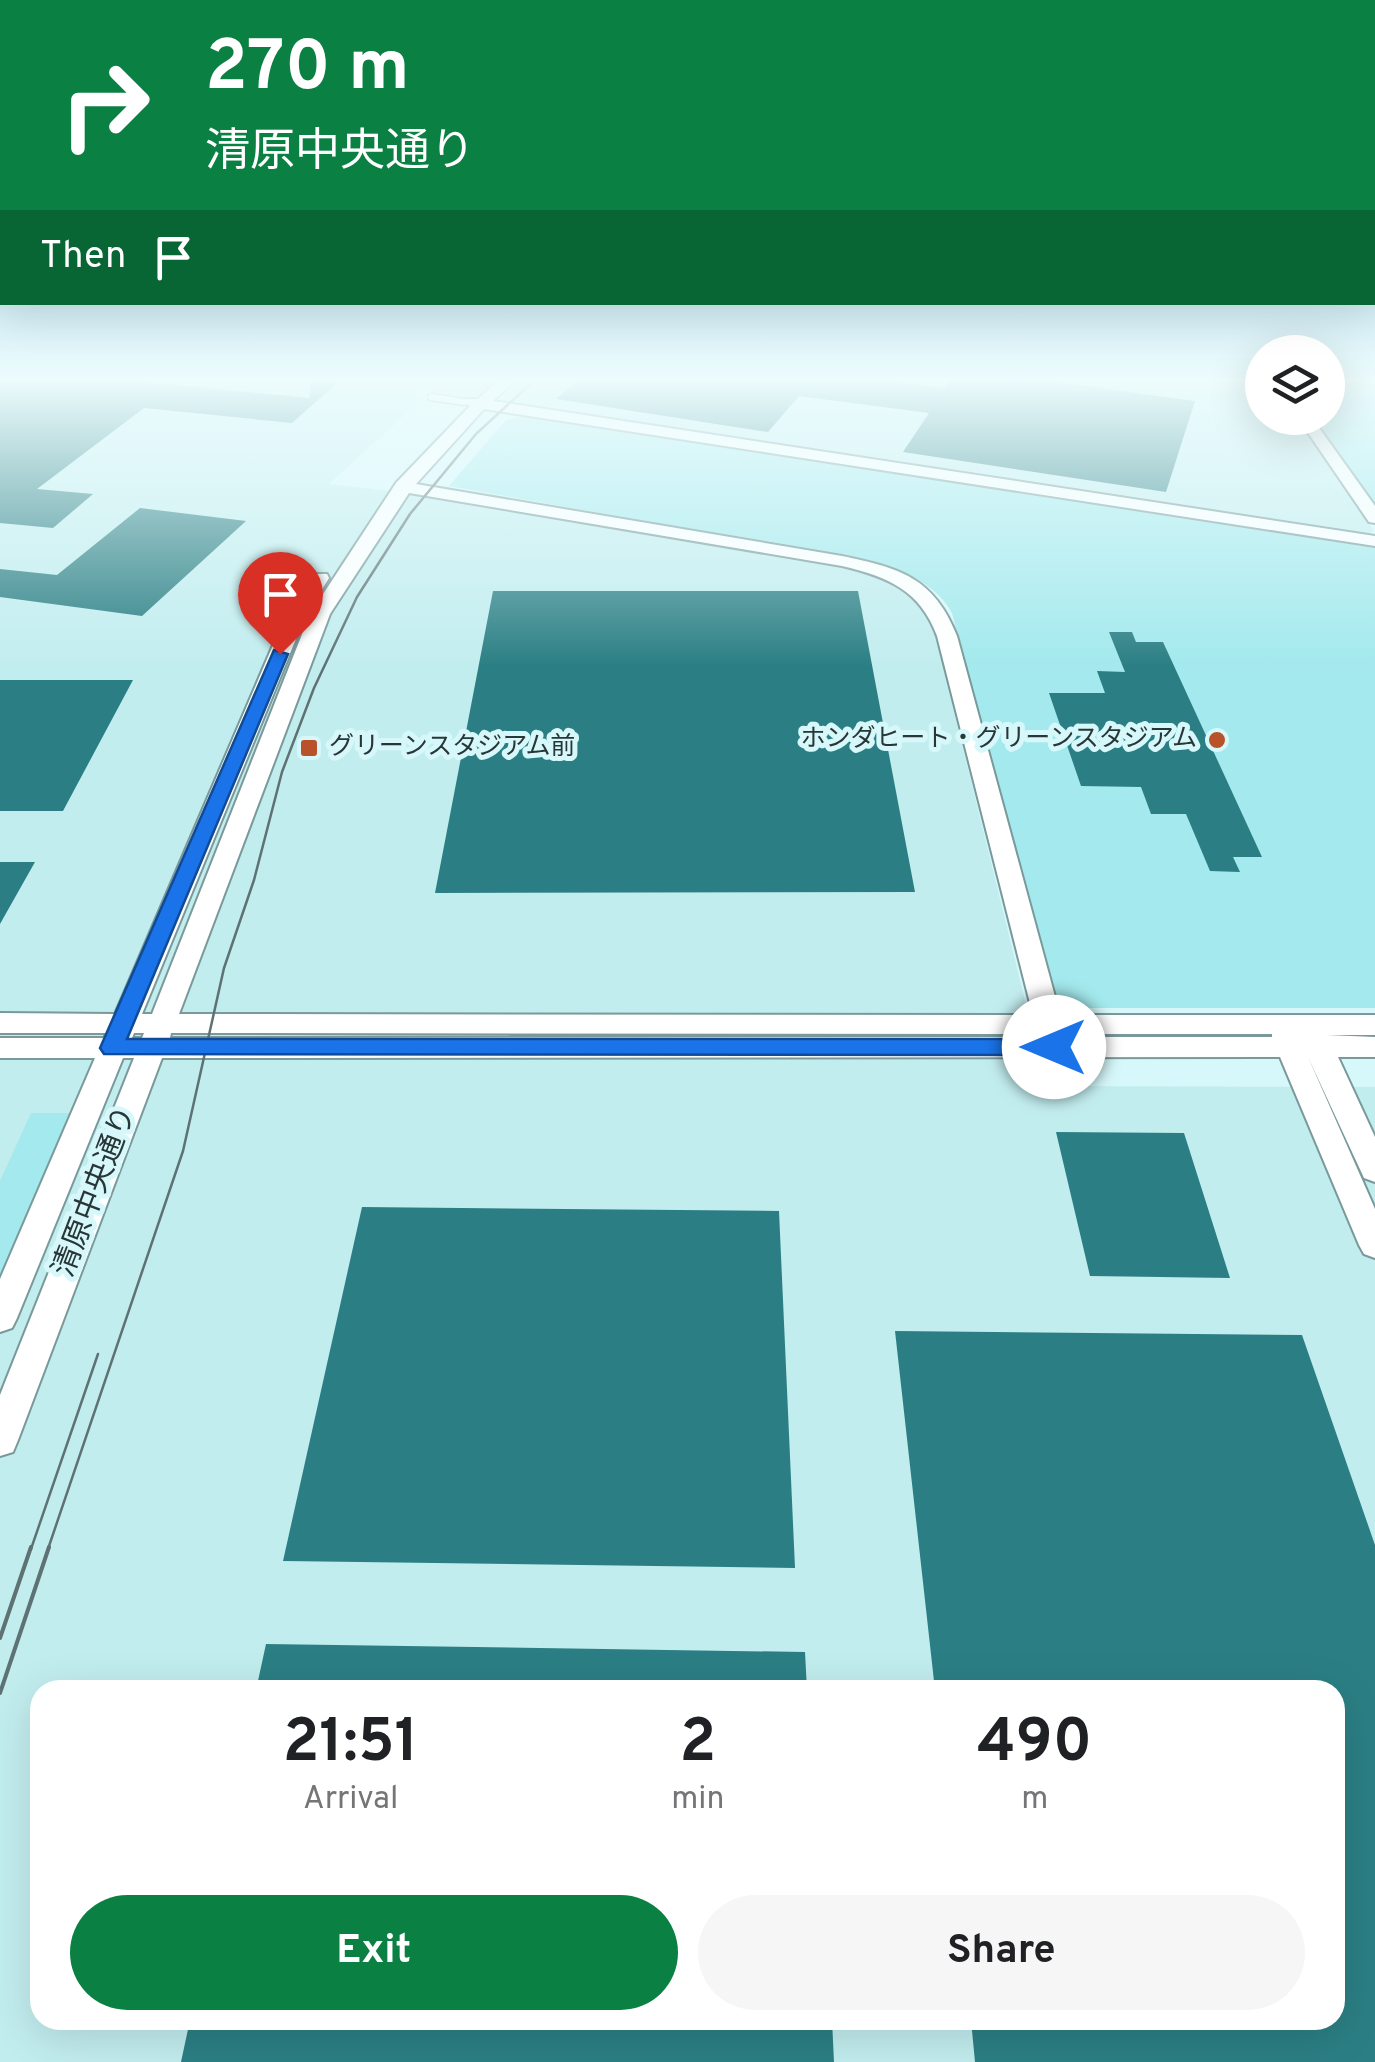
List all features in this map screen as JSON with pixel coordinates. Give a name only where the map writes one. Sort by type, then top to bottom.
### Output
[{"type":"street","name":"清原中央通り","points":[[0,1318],[295,617],[348,532],[401,473]]},
{"type":"street","name":"清原中央通り","points":[[0,1440],[320,614],[367,534],[414,473]]},
{"type":"street","points":[[928,473],[1375,542]]},
{"type":"street","points":[[1344,473],[1375,518]]},
{"type":"street","points":[[402,488],[862,565],[901,578],[926,593],[940,610],[1051,1036]]},
{"type":"street","points":[[0,1023],[117,1036]]},
{"type":"street","points":[[0,1048],[117,1036],[1300,1036],[1375,1025]]},
{"type":"street","points":[[1300,1036],[1375,1047]]},
{"type":"street","points":[[1300,1036],[1375,1170]]},
{"type":"street","points":[[1300,1036],[1375,1244]]},
{"type":"shaded area","points":[[0,473],[341,473],[329,484],[450,498],[836,566],[900,584],[930,614],[1046,1086],[1375,1087],[1375,2062],[0,2062]]},
{"type":"shaded area","points":[[460,473],[893,473],[1375,548],[1375,1008],[1067,1008],[1056,1002],[952,613],[935,592],[913,577],[862,560],[449,486]]},
{"type":"shaded area","points":[[962,473],[1334,473],[1374,531],[1365,535]]},
{"type":"shaded area","points":[[1353,473],[1375,473],[1375,504]]},
{"type":"shaded area","points":[[31,1113],[71,1113],[0,1281],[0,1181]]},
{"type":"building","points":[[0,473],[58,473],[37,489],[93,494],[53,528],[0,523]]},
{"type":"building","points":[[1043,473],[1172,473],[1166,492]]},
{"type":"building","points":[[140,508],[246,521],[142,616],[0,597],[0,569],[57,575]]},
{"type":"building","points":[[493,591],[858,591],[915,892],[435,893]]},
{"type":"building","points":[[1109,632],[1132,632],[1136,642],[1163,642],[1262,857],[1233,857],[1240,872],[1210,871],[1186,814],[1151,814],[1141,787],[1081,786],[1049,693],[1105,693],[1097,671],[1125,672]]},
{"type":"building","points":[[0,680],[133,680],[63,811],[0,811]]},
{"type":"building","points":[[0,862],[35,862],[0,924]]},
{"type":"building","points":[[1056,1132],[1184,1133],[1230,1278],[1090,1276]]},
{"type":"building","points":[[362,1207],[779,1211],[795,1568],[283,1561]]},
{"type":"building","points":[[895,1331],[1302,1335],[1375,1545],[1375,2062],[975,2062],[972,2030],[1345,2030],[1345,1680],[934,1680]]},
{"type":"building","points":[[266,1644],[805,1652],[806,1680],[258,1680]]},
{"type":"building","points":[[188,2030],[832,2030],[834,2062],[181,2062]]},
{"type":"tram line","points":[[48,1549],[183,1151],[224,968],[254,880],[282,772],[314,688],[357,597],[410,514],[444,473]]},
{"type":"tram line","points":[[31,1549],[98,1354]]},
{"type":"tram line","points":[[0,1638],[31,1547]]},
{"type":"tram line","points":[[0,1693],[49,1547]]},
{"type":"place","name":"ホンダヒート・グリーンスタジアム","points":[[1217,740]]},
{"type":"place","name":"グリーンスタジアム前","points":[[309,748]]},
{"type":"route","points":[[280,654],[112,1048],[1054,1047]]}]
